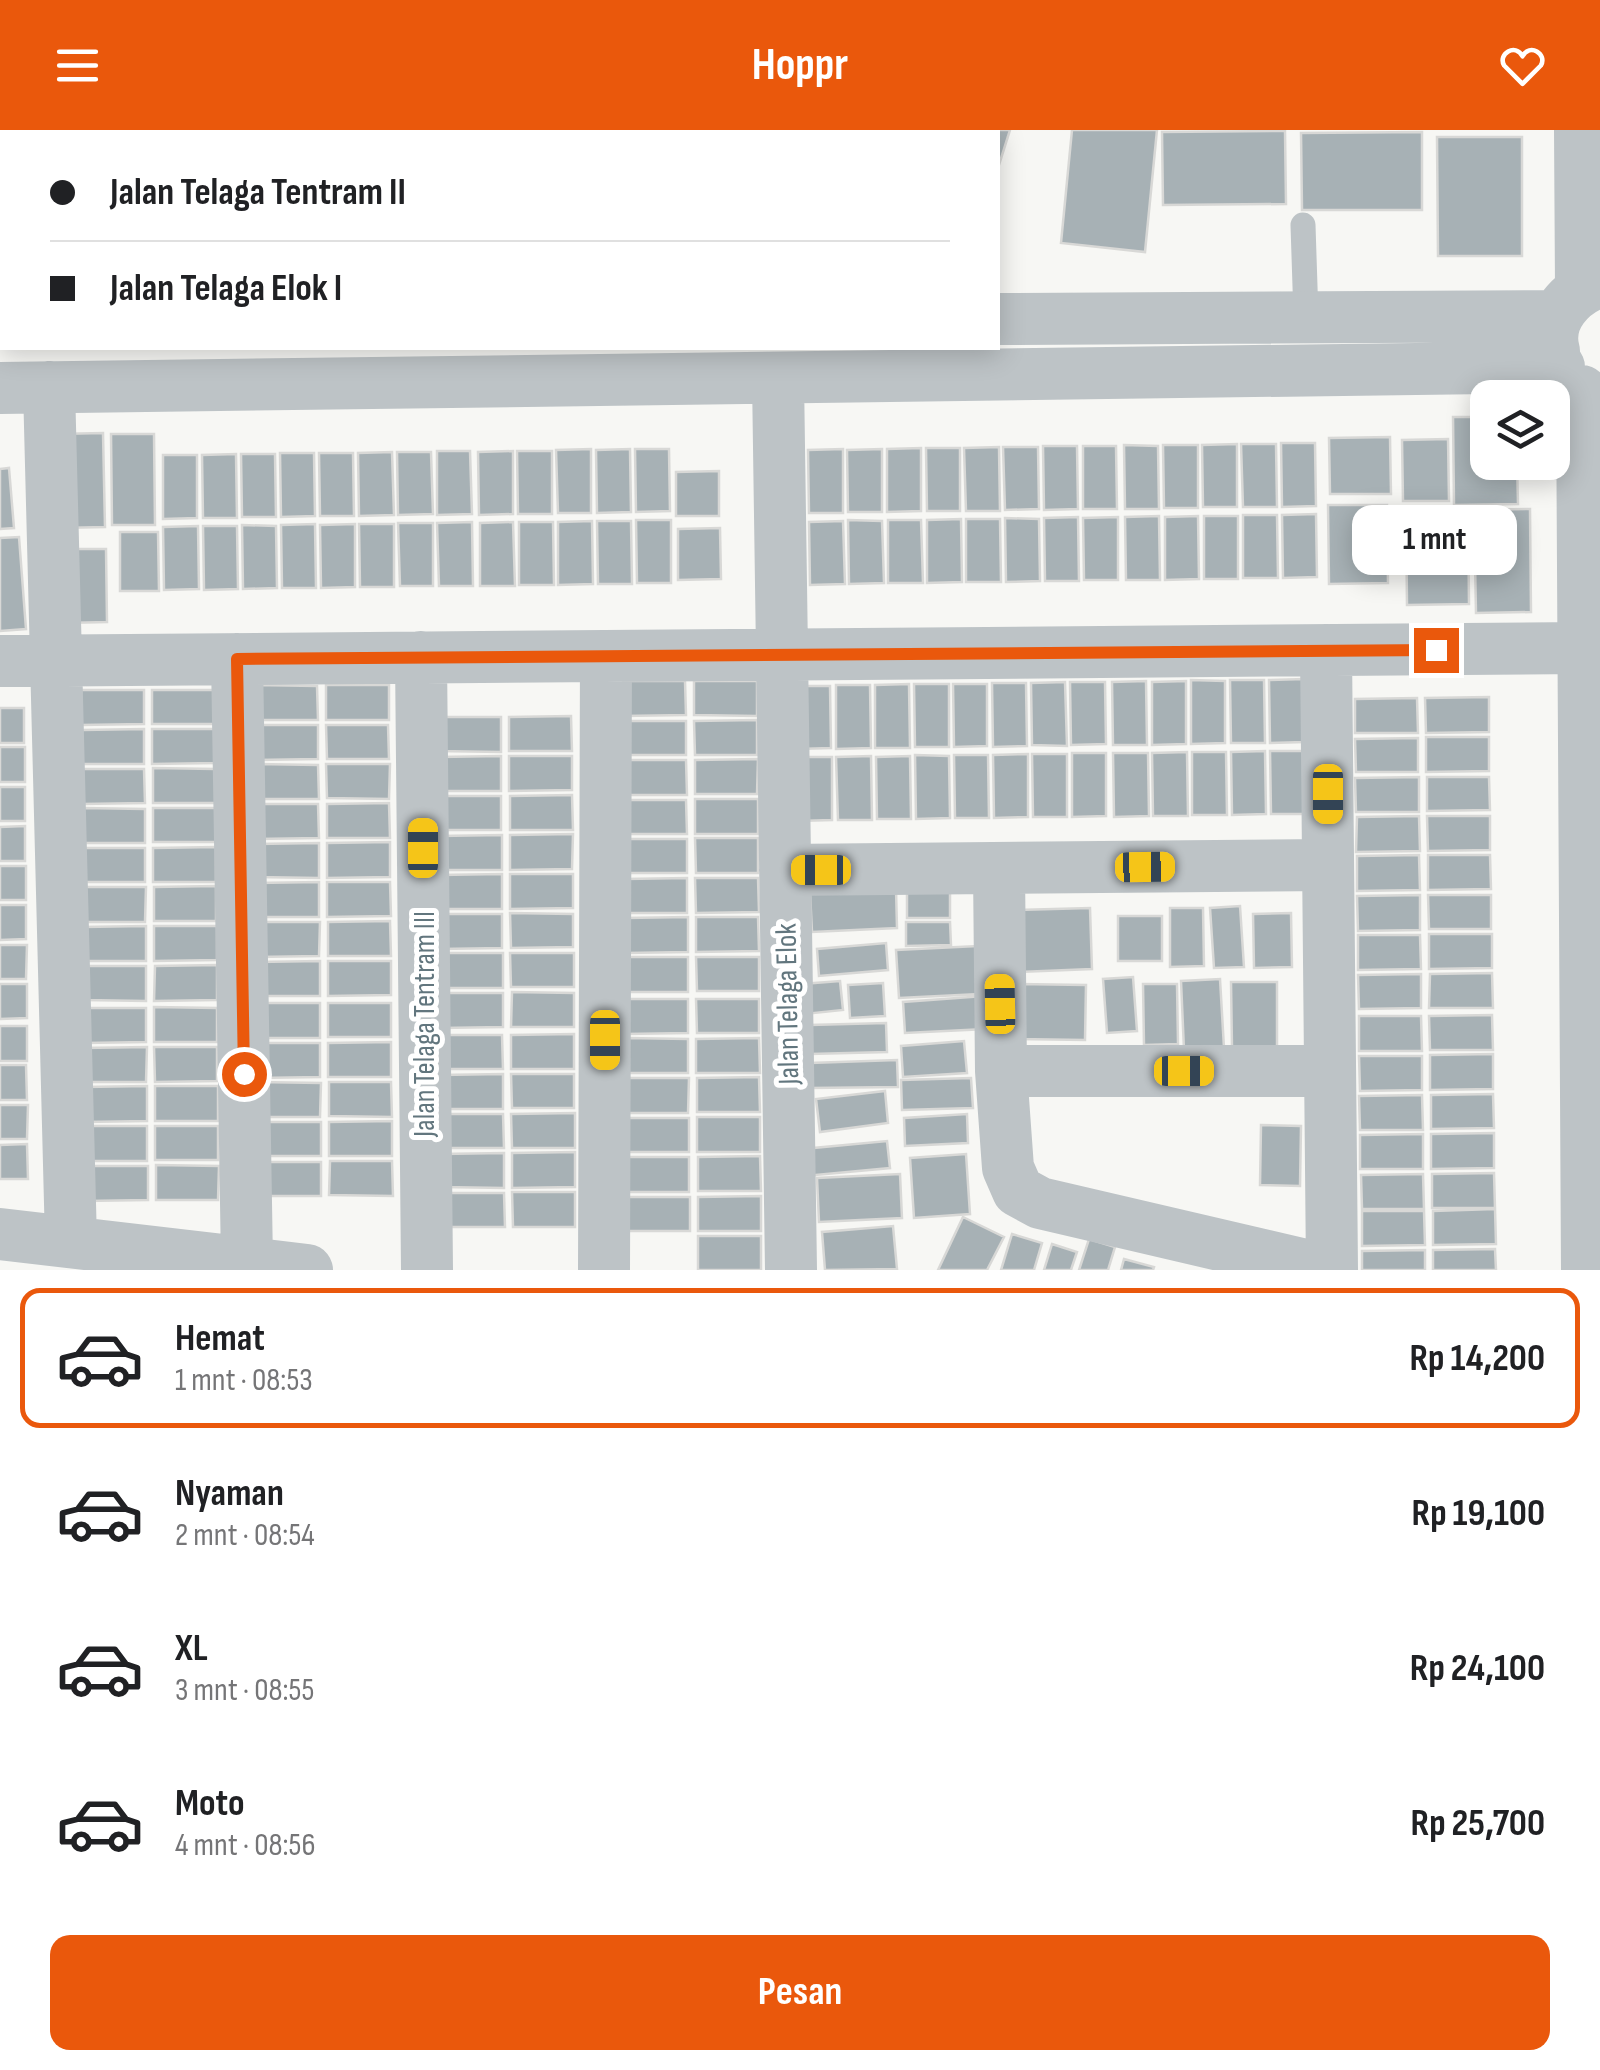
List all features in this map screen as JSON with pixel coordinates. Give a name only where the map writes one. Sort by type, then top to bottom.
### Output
[{"type":"street","points":[[1580,130],[1579,295],[1552,342],[1580,385],[1587,1270]]},
{"type":"street","points":[[1000,319],[1306,317],[1579,295]]},
{"type":"street","points":[[71,1242],[56,660],[24,388],[778,378],[1580,385]]},
{"type":"street","name":"Jalan Telaga Elok","points":[[778,378],[792,1270]]},
{"type":"street","points":[[0,661],[1583,648]]},
{"type":"street","points":[[999,869],[1001,1071],[1008,1168],[1018,1191],[1040,1203],[1330,1270],[1326,650]]},
{"type":"street","points":[[604,1270],[606,656]]},
{"type":"street","name":"Jalan Telaga Tentram III","points":[[421,657],[427,1270]]},
{"type":"street","points":[[237,659],[247,1263]]},
{"type":"street","points":[[785,870],[1328,865]]},
{"type":"street","points":[[1001,1071],[1330,1071]]},
{"type":"street","points":[[0,1234],[307,1270]]},
{"type":"lane","points":[[1304,225],[1306,317]]},
{"type":"building","points":[[1000,130],[1010,130],[1000,162]]},
{"type":"building","points":[[1072,130],[1157,130],[1145,252],[1061,243]]},
{"type":"building","points":[[1285,131],[1286,204],[1163,205],[1162,132]]},
{"type":"building","points":[[1422,132],[1422,210],[1302,210],[1301,133]]},
{"type":"building","points":[[1437,137],[1522,137],[1522,256],[1438,256]]},
{"type":"building","points":[[1453,417],[1470,417],[1470,480],[1517,480],[1518,504],[1454,505]]},
{"type":"building","points":[[103,433],[105,527],[59,528],[57,434]]},
{"type":"building","points":[[111,434],[154,434],[155,525],[112,525]]},
{"type":"building","points":[[1390,437],[1391,494],[1330,494],[1329,438]]},
{"type":"building","points":[[1448,439],[1449,501],[1403,501],[1402,440]]},
{"type":"building","points":[[1281,443],[1315,443],[1316,506],[1282,507]]},
{"type":"building","points":[[1237,444],[1237,507],[1203,507],[1202,445]]},
{"type":"building","points":[[1241,444],[1276,444],[1277,507],[1243,507]]},
{"type":"building","points":[[1124,445],[1158,446],[1159,509],[1125,509]]},
{"type":"building","points":[[1163,445],[1198,445],[1198,508],[1164,508]]},
{"type":"building","points":[[1043,446],[1077,446],[1078,509],[1044,510]]},
{"type":"building","points":[[1083,446],[1116,446],[1117,509],[1083,509]]},
{"type":"building","points":[[999,447],[1000,511],[966,511],[964,448]]},
{"type":"building","points":[[1003,447],[1038,447],[1039,509],[1005,510]]},
{"type":"building","points":[[921,448],[921,511],[887,512],[887,449]]},
{"type":"building","points":[[926,448],[960,448],[960,511],[927,511]]},
{"type":"building","points":[[591,449],[591,513],[558,513],[556,450]]},
{"type":"building","points":[[630,449],[631,512],[597,513],[596,450]]},
{"type":"building","points":[[635,449],[669,449],[670,511],[636,512]]},
{"type":"building","points":[[843,449],[843,513],[809,513],[808,450]]},
{"type":"building","points":[[882,449],[882,512],[848,512],[847,450]]},
{"type":"building","points":[[437,451],[470,451],[472,514],[437,515]]},
{"type":"building","points":[[513,451],[513,514],[479,515],[478,452]]},
{"type":"building","points":[[517,451],[552,451],[552,514],[518,514]]},
{"type":"building","points":[[392,452],[394,515],[359,516],[358,453]]},
{"type":"building","points":[[397,452],[431,452],[433,514],[398,515]]},
{"type":"building","points":[[280,453],[314,453],[315,516],[281,517]]},
{"type":"building","points":[[319,453],[353,453],[354,516],[320,516]]},
{"type":"building","points":[[236,454],[237,518],[203,518],[202,455]]},
{"type":"building","points":[[241,454],[275,454],[276,517],[242,517]]},
{"type":"building","points":[[163,455],[197,455],[197,518],[163,519]]},
{"type":"building","points":[[9,468],[14,528],[0,529],[0,469]]},
{"type":"building","points":[[719,471],[719,516],[676,516],[676,472]]},
{"type":"building","points":[[1328,505],[1387,505],[1388,583],[1329,584]]},
{"type":"building","points":[[1530,509],[1531,612],[1476,613],[1474,510]]},
{"type":"building","points":[[1468,511],[1469,604],[1407,605],[1406,512]]},
{"type":"building","points":[[1316,514],[1317,577],[1283,578],[1282,515]]},
{"type":"building","points":[[1243,515],[1277,515],[1278,578],[1243,578]]},
{"type":"building","points":[[1159,516],[1160,580],[1126,580],[1125,517]]},
{"type":"building","points":[[1198,516],[1199,579],[1165,580],[1165,517]]},
{"type":"building","points":[[1204,516],[1238,516],[1238,579],[1204,579]]},
{"type":"building","points":[[1078,517],[1079,581],[1045,581],[1044,518]]},
{"type":"building","points":[[1118,517],[1118,580],[1084,580],[1083,518]]},
{"type":"building","points":[[1005,518],[1039,519],[1040,581],[1006,582]]},
{"type":"building","points":[[961,519],[962,582],[927,583],[927,520]]},
{"type":"building","points":[[966,519],[1000,519],[1001,582],[966,582]]},
{"type":"building","points":[[636,520],[671,520],[671,583],[637,583]]},
{"type":"building","points":[[848,520],[882,521],[884,583],[849,584]]},
{"type":"building","points":[[888,520],[921,520],[923,583],[888,583]]},
{"type":"building","points":[[592,521],[593,584],[558,585],[558,522]]},
{"type":"building","points":[[597,521],[631,521],[632,584],[598,584]]},
{"type":"building","points":[[843,521],[845,584],[810,585],[809,522]]},
{"type":"building","points":[[472,522],[473,586],[439,586],[437,523]]},
{"type":"building","points":[[513,522],[515,586],[480,586],[480,523]]},
{"type":"building","points":[[519,522],[553,522],[554,585],[519,585]]},
{"type":"building","points":[[398,523],[433,523],[433,586],[400,586]]},
{"type":"building","points":[[315,524],[316,588],[282,588],[281,525]]},
{"type":"building","points":[[355,524],[355,587],[321,588],[320,525]]},
{"type":"building","points":[[359,524],[394,524],[394,587],[360,587]]},
{"type":"building","points":[[242,525],[276,526],[277,588],[243,589]]},
{"type":"building","points":[[198,526],[199,589],[164,590],[163,527]]},
{"type":"building","points":[[203,526],[237,526],[238,589],[204,590]]},
{"type":"building","points":[[720,528],[721,579],[678,580],[678,529]]},
{"type":"building","points":[[120,532],[158,532],[159,591],[120,591]]},
{"type":"building","points":[[19,537],[26,629],[0,631],[0,538]]},
{"type":"building","points":[[63,549],[106,549],[107,622],[64,623]]},
{"type":"building","points":[[1304,679],[1304,742],[1270,743],[1269,680]]},
{"type":"building","points":[[1191,680],[1225,681],[1225,743],[1191,744]]},
{"type":"building","points":[[1230,680],[1264,680],[1265,743],[1231,743]]},
{"type":"building","points":[[623,681],[685,681],[686,715],[623,716]]},
{"type":"building","points":[[694,681],[757,681],[757,716],[694,715]]},
{"type":"building","points":[[1146,681],[1147,745],[1113,745],[1112,682]]},
{"type":"building","points":[[1186,681],[1186,744],[1152,745],[1152,682]]},
{"type":"building","points":[[1065,682],[1067,746],[1032,745],[1031,683]]},
{"type":"building","points":[[1070,682],[1105,682],[1106,744],[1071,745]]},
{"type":"building","points":[[992,683],[1026,683],[1027,746],[993,747]]},
{"type":"building","points":[[909,684],[910,748],[875,748],[875,685]]},
{"type":"building","points":[[914,684],[949,684],[949,747],[915,747]]},
{"type":"building","points":[[953,684],[987,684],[987,746],[954,747]]},
{"type":"building","points":[[255,685],[317,686],[318,720],[255,720]]},
{"type":"building","points":[[326,685],[389,685],[389,720],[326,720]]},
{"type":"building","points":[[836,685],[870,685],[871,748],[836,749]]},
{"type":"building","points":[[797,686],[830,686],[831,748],[797,749]]},
{"type":"building","points":[[81,690],[144,690],[144,724],[81,725]]},
{"type":"building","points":[[152,690],[214,690],[215,724],[152,724]]},
{"type":"building","points":[[1489,697],[1489,732],[1426,733],[1425,698]]},
{"type":"building","points":[[1417,698],[1418,733],[1355,733],[1355,699]]},
{"type":"building","points":[[0,708],[24,708],[24,743],[0,743]]},
{"type":"building","points":[[571,716],[572,751],[509,751],[509,717]]},
{"type":"building","points":[[438,717],[501,717],[501,752],[438,751]]},
{"type":"building","points":[[757,720],[757,755],[695,755],[694,721]]},
{"type":"building","points":[[623,721],[686,721],[686,755],[624,755]]},
{"type":"building","points":[[255,725],[318,725],[318,759],[255,760]]},
{"type":"building","points":[[326,725],[388,725],[389,759],[327,759]]},
{"type":"building","points":[[144,729],[144,764],[81,764],[82,730]]},
{"type":"building","points":[[152,729],[215,729],[215,763],[152,764]]},
{"type":"building","points":[[1426,737],[1489,737],[1489,771],[1426,772]]},
{"type":"building","points":[[1418,738],[1418,772],[1356,772],[1355,739]]},
{"type":"building","points":[[0,747],[25,747],[25,782],[0,782]]},
{"type":"building","points":[[1265,751],[1266,814],[1232,815],[1231,752]]},
{"type":"building","points":[[1270,751],[1304,751],[1305,814],[1271,814]]},
{"type":"building","points":[[1187,752],[1188,816],[1153,816],[1152,753]]},
{"type":"building","points":[[1192,752],[1226,752],[1227,815],[1192,815]]},
{"type":"building","points":[[1072,753],[1106,753],[1106,816],[1072,817]]},
{"type":"building","points":[[1113,753],[1148,753],[1149,816],[1114,817]]},
{"type":"building","points":[[1028,754],[1028,817],[994,818],[993,755]]},
{"type":"building","points":[[1032,754],[1067,754],[1067,817],[1033,817]]},
{"type":"building","points":[[915,755],[949,756],[950,818],[916,819]]},
{"type":"building","points":[[954,755],[988,755],[989,818],[955,818]]},
{"type":"building","points":[[501,756],[501,791],[438,791],[439,757]]},
{"type":"building","points":[[509,756],[572,756],[572,790],[509,791]]},
{"type":"building","points":[[871,756],[872,820],[838,820],[836,757]]},
{"type":"building","points":[[910,756],[911,819],[877,819],[876,757]]},
{"type":"building","points":[[797,757],[832,757],[832,820],[798,821]]},
{"type":"building","points":[[758,759],[757,794],[695,794],[695,760]]},
{"type":"building","points":[[624,760],[686,760],[687,795],[624,795]]},
{"type":"building","points":[[256,764],[318,765],[319,799],[255,799]]},
{"type":"building","points":[[326,764],[390,764],[389,799],[327,798]]},
{"type":"building","points":[[153,768],[215,769],[216,803],[153,803]]},
{"type":"building","points":[[82,769],[144,769],[145,803],[82,804]]},
{"type":"building","points":[[1419,777],[1419,812],[1356,812],[1355,778]]},
{"type":"building","points":[[1427,777],[1489,777],[1490,810],[1427,811]]},
{"type":"building","points":[[0,787],[25,787],[25,821],[0,821]]},
{"type":"building","points":[[572,795],[573,830],[510,830],[510,796]]},
{"type":"building","points":[[439,796],[501,796],[501,830],[439,830]]},
{"type":"building","points":[[695,799],[758,799],[758,834],[695,834]]},
{"type":"building","points":[[624,800],[686,800],[687,834],[625,834]]},
{"type":"building","points":[[389,803],[390,838],[327,838],[327,804]]},
{"type":"building","points":[[256,804],[318,804],[319,838],[256,839]]},
{"type":"building","points":[[82,808],[145,809],[145,843],[82,843]]},
{"type":"building","points":[[153,808],[216,808],[216,842],[153,842]]},
{"type":"building","points":[[1419,816],[1420,851],[1356,852],[1357,817]]},
{"type":"building","points":[[1427,816],[1490,816],[1490,850],[1428,851]]},
{"type":"building","points":[[25,826],[25,861],[0,861],[0,827]]},
{"type":"building","points":[[573,834],[572,869],[510,870],[510,835]]},
{"type":"building","points":[[502,835],[502,870],[439,870],[439,836]]},
{"type":"building","points":[[695,838],[758,838],[758,873],[696,873]]},
{"type":"building","points":[[624,839],[687,839],[687,873],[624,873]]},
{"type":"building","points":[[390,842],[390,877],[327,878],[327,843]]},
{"type":"building","points":[[319,843],[319,878],[256,877],[256,844]]},
{"type":"building","points":[[216,847],[216,882],[153,882],[153,848]]},
{"type":"building","points":[[82,848],[145,848],[145,882],[83,882]]},
{"type":"building","points":[[1419,855],[1420,890],[1357,891],[1357,856]]},
{"type":"building","points":[[1428,855],[1490,855],[1491,889],[1428,890]]},
{"type":"building","points":[[0,866],[26,866],[26,900],[0,900]]},
{"type":"building","points":[[502,874],[502,909],[439,909],[439,875]]},
{"type":"building","points":[[510,874],[573,874],[573,908],[510,909]]},
{"type":"building","points":[[687,878],[687,913],[624,913],[625,879]]},
{"type":"building","points":[[695,878],[758,878],[759,912],[696,913]]},
{"type":"building","points":[[319,882],[319,917],[257,917],[256,883]]},
{"type":"building","points":[[327,882],[390,882],[391,916],[327,917]]},
{"type":"building","points":[[216,886],[216,921],[154,921],[154,887]]},
{"type":"building","points":[[82,887],[146,887],[145,922],[83,922]]},
{"type":"building","points":[[896,889],[897,928],[812,932],[810,893]]},
{"type":"building","points":[[907,891],[950,892],[950,918],[907,918]]},
{"type":"building","points":[[1420,895],[1420,930],[1358,931],[1357,896]]},
{"type":"building","points":[[1428,895],[1491,895],[1491,929],[1429,929]]},
{"type":"building","points":[[0,905],[26,905],[26,939],[0,940]]},
{"type":"building","points":[[1240,906],[1244,967],[1214,968],[1210,908]]},
{"type":"building","points":[[1090,908],[1092,969],[1019,972],[1017,910]]},
{"type":"building","points":[[1170,908],[1203,908],[1204,966],[1170,967]]},
{"type":"building","points":[[510,913],[573,914],[573,947],[511,948]]},
{"type":"building","points":[[1291,913],[1292,967],[1254,968],[1253,914]]},
{"type":"building","points":[[439,914],[502,914],[502,948],[440,949]]},
{"type":"building","points":[[1118,916],[1162,916],[1162,961],[1118,961]]},
{"type":"building","points":[[688,917],[688,952],[625,953],[625,918]]},
{"type":"building","points":[[696,917],[758,917],[759,951],[696,952]]},
{"type":"building","points":[[390,921],[391,956],[328,956],[328,922]]},
{"type":"building","points":[[257,922],[320,922],[319,956],[257,957]]},
{"type":"building","points":[[906,922],[950,922],[951,945],[906,946]]},
{"type":"building","points":[[146,926],[146,961],[83,961],[83,927]]},
{"type":"building","points":[[154,926],[217,926],[217,960],[154,961]]},
{"type":"building","points":[[1429,934],[1492,934],[1492,968],[1429,969]]},
{"type":"building","points":[[1358,935],[1420,935],[1421,969],[1358,970]]},
{"type":"building","points":[[886,943],[888,970],[819,976],[817,949]]},
{"type":"building","points":[[0,945],[27,945],[26,979],[0,979]]},
{"type":"building","points":[[978,946],[980,994],[899,998],[896,950]]},
{"type":"building","points":[[440,953],[503,953],[503,988],[440,988]]},
{"type":"building","points":[[510,953],[574,953],[574,987],[511,987]]},
{"type":"building","points":[[625,957],[688,957],[688,992],[625,992]]},
{"type":"building","points":[[696,957],[759,957],[759,991],[697,991]]},
{"type":"building","points":[[320,961],[320,996],[257,996],[257,962]]},
{"type":"building","points":[[328,961],[391,961],[391,995],[328,996]]},
{"type":"building","points":[[217,965],[217,1000],[154,1001],[155,966]]},
{"type":"building","points":[[83,966],[146,966],[146,1001],[84,1000]]},
{"type":"building","points":[[1492,973],[1493,1008],[1429,1008],[1430,974]]},
{"type":"building","points":[[1421,974],[1421,1008],[1359,1009],[1358,975]]},
{"type":"building","points":[[1133,977],[1137,1031],[1107,1033],[1103,979]]},
{"type":"building","points":[[1220,979],[1224,1048],[1184,1050],[1181,981]]},
{"type":"building","points":[[840,981],[843,1010],[805,1014],[802,984]]},
{"type":"building","points":[[1231,982],[1277,982],[1277,1048],[1232,1048]]},
{"type":"building","points":[[883,983],[885,1016],[850,1018],[848,985]]},
{"type":"building","points":[[0,984],[27,984],[27,1018],[0,1019]]},
{"type":"building","points":[[1018,984],[1086,985],[1085,1040],[1017,1039]]},
{"type":"building","points":[[1143,984],[1177,984],[1178,1044],[1144,1045]]},
{"type":"building","points":[[512,992],[574,993],[574,1027],[511,1027]]},
{"type":"building","points":[[440,993],[503,993],[503,1027],[441,1028]]},
{"type":"building","points":[[984,996],[986,1029],[905,1033],[903,1002]]},
{"type":"building","points":[[625,999],[688,999],[688,1033],[625,1034]]},
{"type":"building","points":[[696,999],[759,999],[759,1033],[697,1033]]},
{"type":"building","points":[[257,1003],[320,1003],[320,1038],[257,1038]]},
{"type":"building","points":[[328,1003],[391,1003],[391,1037],[328,1037]]},
{"type":"building","points":[[154,1007],[217,1008],[217,1042],[154,1042]]},
{"type":"building","points":[[83,1008],[146,1008],[146,1042],[84,1043]]},
{"type":"building","points":[[1492,1015],[1493,1050],[1430,1050],[1429,1016]]},
{"type":"building","points":[[1359,1016],[1421,1016],[1422,1051],[1359,1051]]},
{"type":"building","points":[[886,1023],[887,1052],[810,1054],[810,1025]]},
{"type":"building","points":[[0,1026],[27,1026],[27,1061],[0,1061]]},
{"type":"building","points":[[574,1034],[574,1069],[511,1069],[511,1035]]},
{"type":"building","points":[[440,1035],[502,1035],[503,1069],[441,1069]]},
{"type":"building","points":[[626,1038],[688,1039],[688,1073],[626,1073]]},
{"type":"building","points":[[759,1038],[760,1073],[696,1073],[696,1039]]},
{"type":"building","points":[[964,1041],[967,1073],[903,1077],[901,1046]]},
{"type":"building","points":[[391,1042],[391,1077],[328,1077],[328,1043]]},
{"type":"building","points":[[257,1043],[320,1043],[320,1077],[258,1078]]},
{"type":"building","points":[[147,1047],[146,1082],[84,1082],[83,1048]]},
{"type":"building","points":[[154,1047],[217,1047],[217,1081],[155,1082]]},
{"type":"building","points":[[1493,1054],[1493,1089],[1430,1090],[1430,1055]]},
{"type":"building","points":[[1359,1056],[1422,1056],[1422,1090],[1360,1091]]},
{"type":"building","points":[[897,1060],[898,1087],[810,1088],[810,1063]]},
{"type":"building","points":[[0,1065],[26,1065],[27,1100],[0,1100]]},
{"type":"building","points":[[503,1074],[503,1109],[441,1109],[440,1075]]},
{"type":"building","points":[[511,1074],[574,1074],[574,1108],[512,1108]]},
{"type":"building","points":[[759,1077],[760,1112],[697,1112],[697,1078]]},
{"type":"building","points":[[626,1078],[689,1078],[688,1113],[626,1113]]},
{"type":"building","points":[[971,1078],[973,1108],[902,1110],[901,1080]]},
{"type":"building","points":[[257,1082],[321,1083],[320,1117],[258,1117]]},
{"type":"building","points":[[329,1082],[391,1082],[392,1117],[329,1116]]},
{"type":"building","points":[[147,1086],[147,1121],[84,1122],[84,1087]]},
{"type":"building","points":[[155,1086],[218,1086],[218,1121],[155,1121]]},
{"type":"building","points":[[885,1091],[888,1123],[820,1132],[816,1099]]},
{"type":"building","points":[[1493,1094],[1494,1128],[1431,1129],[1431,1095]]},
{"type":"building","points":[[1422,1095],[1423,1130],[1360,1130],[1359,1096]]},
{"type":"building","points":[[0,1105],[28,1105],[27,1139],[0,1139]]},
{"type":"building","points":[[575,1113],[575,1148],[512,1148],[511,1114]]},
{"type":"building","points":[[441,1114],[503,1114],[504,1148],[441,1148]]},
{"type":"building","points":[[967,1114],[968,1143],[905,1146],[904,1118]]},
{"type":"building","points":[[697,1117],[760,1117],[760,1152],[697,1152]]},
{"type":"building","points":[[626,1118],[689,1118],[689,1152],[626,1152]]},
{"type":"building","points":[[392,1121],[392,1156],[329,1156],[329,1122]]},
{"type":"building","points":[[258,1122],[321,1122],[321,1156],[258,1156]]},
{"type":"building","points":[[1261,1125],[1301,1126],[1300,1186],[1260,1185]]},
{"type":"building","points":[[84,1126],[147,1126],[147,1161],[85,1161]]},
{"type":"building","points":[[155,1126],[218,1126],[218,1160],[155,1160]]},
{"type":"building","points":[[1494,1133],[1494,1168],[1431,1169],[1431,1134]]},
{"type":"building","points":[[1423,1134],[1423,1169],[1360,1169],[1360,1135]]},
{"type":"building","points":[[887,1141],[890,1168],[805,1176],[803,1149]]},
{"type":"building","points":[[27,1144],[28,1179],[0,1179],[0,1145]]},
{"type":"building","points":[[575,1152],[575,1187],[512,1188],[512,1153]]},
{"type":"building","points":[[504,1153],[504,1188],[442,1187],[441,1154]]},
{"type":"building","points":[[966,1154],[970,1214],[914,1218],[910,1158]]},
{"type":"building","points":[[760,1156],[761,1191],[698,1191],[698,1157]]},
{"type":"building","points":[[627,1157],[689,1157],[689,1192],[627,1192]]},
{"type":"building","points":[[330,1161],[392,1161],[393,1196],[329,1195]]},
{"type":"building","points":[[258,1162],[321,1162],[321,1196],[259,1196]]},
{"type":"building","points":[[156,1165],[219,1166],[218,1200],[156,1200]]},
{"type":"building","points":[[85,1166],[148,1166],[148,1200],[85,1201]]},
{"type":"building","points":[[1494,1173],[1495,1208],[1432,1208],[1432,1174]]},
{"type":"building","points":[[900,1174],[902,1218],[819,1222],[817,1178]]},
{"type":"building","points":[[1423,1174],[1424,1209],[1362,1209],[1361,1175]]},
{"type":"building","points":[[512,1192],[575,1192],[575,1227],[513,1227]]},
{"type":"building","points":[[441,1193],[504,1193],[505,1227],[442,1227]]},
{"type":"building","points":[[761,1196],[761,1231],[698,1231],[698,1197]]},
{"type":"building","points":[[626,1197],[690,1197],[690,1231],[627,1231]]},
{"type":"building","points":[[1495,1209],[1496,1244],[1433,1245],[1433,1211]]},
{"type":"building","points":[[1362,1211],[1424,1211],[1425,1245],[1362,1246]]},
{"type":"building","points":[[963,1217],[1004,1237],[987,1270],[938,1270]]},
{"type":"building","points":[[893,1226],[897,1269],[825,1270],[822,1232]]},
{"type":"building","points":[[1012,1234],[1042,1243],[1034,1270],[1001,1270]]},
{"type":"building","points":[[698,1236],[761,1236],[761,1270],[698,1270]]},
{"type":"building","points":[[1089,1239],[1115,1247],[1108,1270],[1079,1270]]},
{"type":"building","points":[[1052,1244],[1077,1252],[1071,1270],[1044,1270]]},
{"type":"building","points":[[1495,1249],[1496,1270],[1433,1270],[1433,1250]]},
{"type":"building","points":[[1425,1250],[1425,1270],[1362,1270],[1362,1251]]},
{"type":"building","points":[[1124,1259],[1154,1267],[1121,1270]]},
{"type":"route","points":[[244,1074],[237,659],[1436,650]]}]
